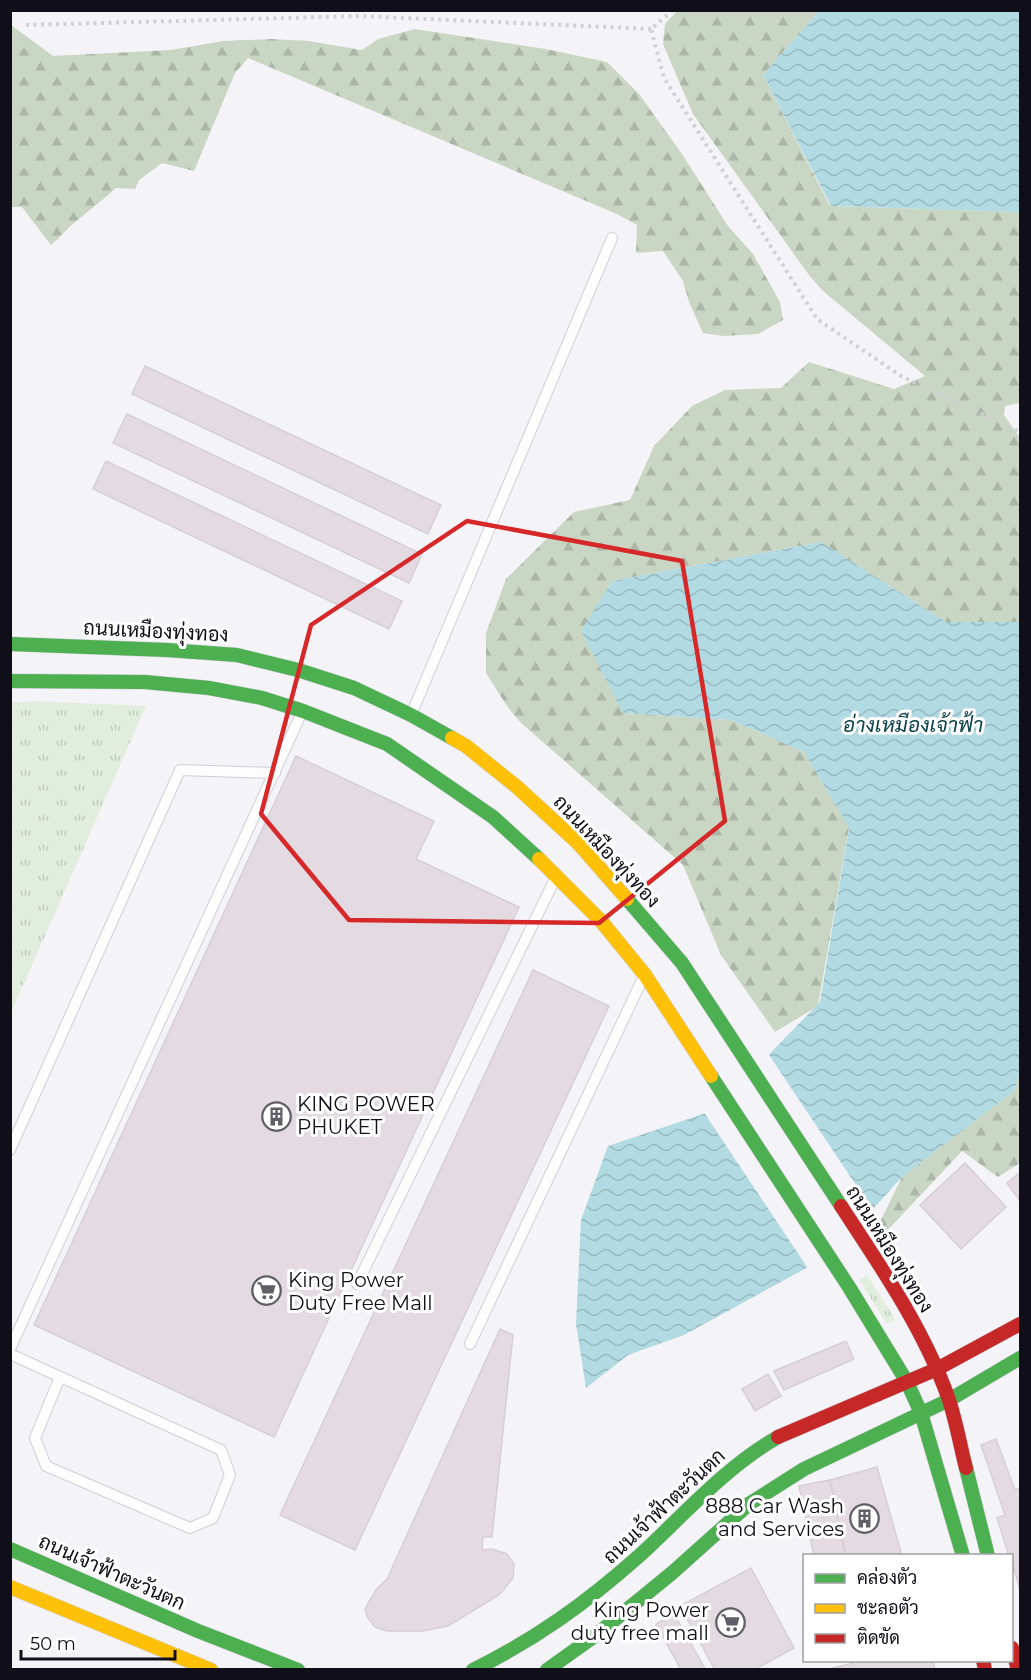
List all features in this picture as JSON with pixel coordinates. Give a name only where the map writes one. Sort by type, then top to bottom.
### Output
[{"type":"street","name":"ถนนเหมืองทุ่งทอง","points":[[10,644],[237,655],[298,670],[354,688],[411,715],[466,746],[517,787],[578,843],[682,963],[880,1266],[914,1322],[949,1400],[988,1554]]},
{"type":"street","points":[[10,681],[145,682],[209,688],[262,698],[303,711],[387,744],[493,817],[557,875],[601,921],[645,975],[849,1287],[907,1382],[921,1413],[962,1554]]},
{"type":"street","name":"ถนนเจ้าฟ้าตะวันตก","points":[[473,1670],[514,1650],[586,1602],[640,1555],[710,1487],[738,1463],[776,1438],[937,1369],[1020,1324]]},
{"type":"street","points":[[547,1670],[605,1628],[672,1573],[749,1504],[804,1469],[949,1400],[1020,1358]]},
{"type":"street","name":"ถนนเจ้าฟ้าตะวันตก","points":[[10,1549],[198,1631],[298,1670]]},
{"type":"street","points":[[10,1587],[211,1670]]},
{"type":"street","points":[[1013,1654],[1018,1670]]},
{"type":"lane","points":[[411,715],[612,238]]},
{"type":"lane","points":[[10,1348],[303,711]]},
{"type":"lane","points":[[10,1150],[180,770],[275,773]]},
{"type":"lane","points":[[357,1284],[557,875]]},
{"type":"lane","points":[[470,1344],[645,975]]},
{"type":"lane","points":[[10,1354],[221,1450],[230,1475],[213,1518],[190,1528],[46,1466],[35,1438],[60,1377]]},
{"type":"path","points":[[387,10],[387,18]]},
{"type":"path","points":[[26,25],[360,16],[651,29],[673,10]]},
{"type":"path","points":[[651,29],[664,78],[817,319],[901,376],[1020,432]]},
{"type":"highlighted area","points":[[467,521],[682,561],[725,821],[599,923],[349,920],[261,814],[311,625]]},
{"type":"green space","points":[[677,11],[819,11],[763,75],[830,206],[1020,212],[1020,403],[1005,406],[1004,415],[1020,438],[1020,622],[946,622],[821,542],[612,581],[623,713],[731,720],[804,752],[849,827],[818,1006],[775,1032],[721,955],[683,865],[519,721],[486,673],[486,633],[506,579],[574,512],[630,500],[654,446],[692,406],[725,390],[781,388],[809,362],[894,389],[925,376],[823,291],[809,275],[693,114],[663,44],[665,24]]},
{"type":"green space","points":[[11,25],[53,56],[171,50],[223,41],[272,39],[308,41],[362,50],[378,39],[415,29],[546,49],[607,62],[639,94],[682,154],[728,226],[753,254],[780,302],[783,320],[758,334],[723,336],[703,333],[689,302],[683,281],[663,251],[636,253],[637,225],[617,214],[248,58],[235,73],[194,171],[162,163],[139,180],[135,189],[116,188],[51,245],[22,207],[11,207]]},
{"type":"green space","points":[[36,701],[146,706],[11,1013],[11,703]]},
{"type":"green space","points":[[1020,1071],[1020,1163],[998,1177],[962,1151],[886,1232],[882,1231],[880,1222],[902,1177],[1014,1091]]},
{"type":"green space","points":[[867,1275],[895,1319],[887,1324],[859,1280]]},
{"type":"water","points":[[819,11],[1020,11],[1020,212],[831,206],[763,75]]},
{"type":"water","name":"อ่างเหมืองเจ้าฟ้า","points":[[821,542],[946,622],[1020,622],[1020,1071],[1014,1091],[902,1177],[832,1254],[684,1335],[628,1355],[586,1388],[576,1324],[581,1220],[608,1146],[715,1110],[820,1002],[849,828],[804,752],[731,720],[623,713],[581,631],[612,581]]},
{"type":"pier","points":[[767,1052],[874,1212],[834,1257],[809,1270],[703,1111],[713,1107]]},
{"type":"building","points":[[145,366],[441,505],[428,534],[132,394]]},
{"type":"building","points":[[127,414],[422,554],[409,583],[113,443]]},
{"type":"building","points":[[106,461],[402,601],[389,629],[93,489]]},
{"type":"building","name":"KING POWER PHUKET","points":[[296,756],[434,821],[416,859],[519,907],[274,1437],[34,1325]]},
{"type":"building","name":"KING POWER PHUKET","points":[[533,970],[609,1006],[355,1550],[280,1515]]},
{"type":"building","points":[[965,1163],[1006,1207],[961,1249],[920,1205]]},
{"type":"building","points":[[1020,1172],[1020,1201],[1007,1183]]},
{"type":"building","points":[[500,1329],[513,1335],[492,1537],[483,1537],[482,1550],[492,1549],[507,1554],[514,1564],[513,1578],[499,1595],[448,1626],[423,1631],[387,1631],[375,1627],[365,1610],[376,1590],[387,1579]]},
{"type":"building","points":[[846,1341],[854,1359],[784,1390],[774,1371]]},
{"type":"building","points":[[768,1374],[781,1396],[755,1411],[742,1389]]},
{"type":"building","points":[[996,1439],[1015,1490],[1020,1488],[1020,1590],[1013,1566],[1013,1554],[1008,1554],[997,1518],[1005,1515],[981,1445]]},
{"type":"building","name":"888 Car Wash and Services","points":[[877,1467],[901,1554],[846,1554],[830,1480]]},
{"type":"building","points":[[830,1480],[845,1554],[814,1554],[799,1486]]},
{"type":"building","points":[[751,1568],[794,1648],[754,1670],[715,1670],[680,1606]]},
{"type":"building","points":[[674,1614],[706,1670],[681,1670],[656,1624]]},
{"type":"building","points":[[933,1662],[935,1670],[824,1670],[854,1663]]},
{"type":"traffic: fast","points":[[10,644],[237,655],[298,670],[354,688],[411,715],[452,738]]},
{"type":"traffic: fast","points":[[10,681],[145,682],[209,688],[262,698],[303,711],[387,744],[493,817],[539,859]]},
{"type":"traffic: fast","points":[[627,899],[682,963],[841,1206]]},
{"type":"traffic: fast","points":[[711,1076],[849,1287],[907,1382],[921,1413],[962,1554]]},
{"type":"traffic: fast","points":[[547,1670],[596,1635],[672,1573],[749,1504],[804,1469],[949,1400],[1020,1358]]},
{"type":"traffic: fast","points":[[473,1670],[518,1646],[580,1605],[639,1556],[722,1477],[758,1449],[778,1437]]},
{"type":"traffic: fast","points":[[966,1468],[988,1554]]},
{"type":"traffic: fast","points":[[10,1549],[198,1631],[298,1670]]},
{"type":"traffic: slow","points":[[452,738],[466,746],[517,787],[578,843],[627,899]]},
{"type":"traffic: slow","points":[[539,859],[601,921],[645,975],[711,1076]]},
{"type":"traffic: slow","points":[[10,1587],[211,1670]]},
{"type":"traffic: jam","points":[[841,1206],[900,1298],[938,1371],[956,1424],[966,1468]]},
{"type":"traffic: jam","points":[[778,1437],[937,1369],[1020,1324]]},
{"type":"traffic: jam","points":[[1013,1652],[1018,1670]]},
{"type":"traffic: jam","points":[[983,1662],[985,1670]]},
{"type":"place","name":"KING POWER PHUKET","points":[[276,1116]]},
{"type":"place","name":"King Power Duty Free Mall","points":[[267,1291]]},
{"type":"place","name":"888 Car Wash and Services","points":[[865,1518]]},
{"type":"place","name":"King Power duty free mall","points":[[730,1622]]}]
